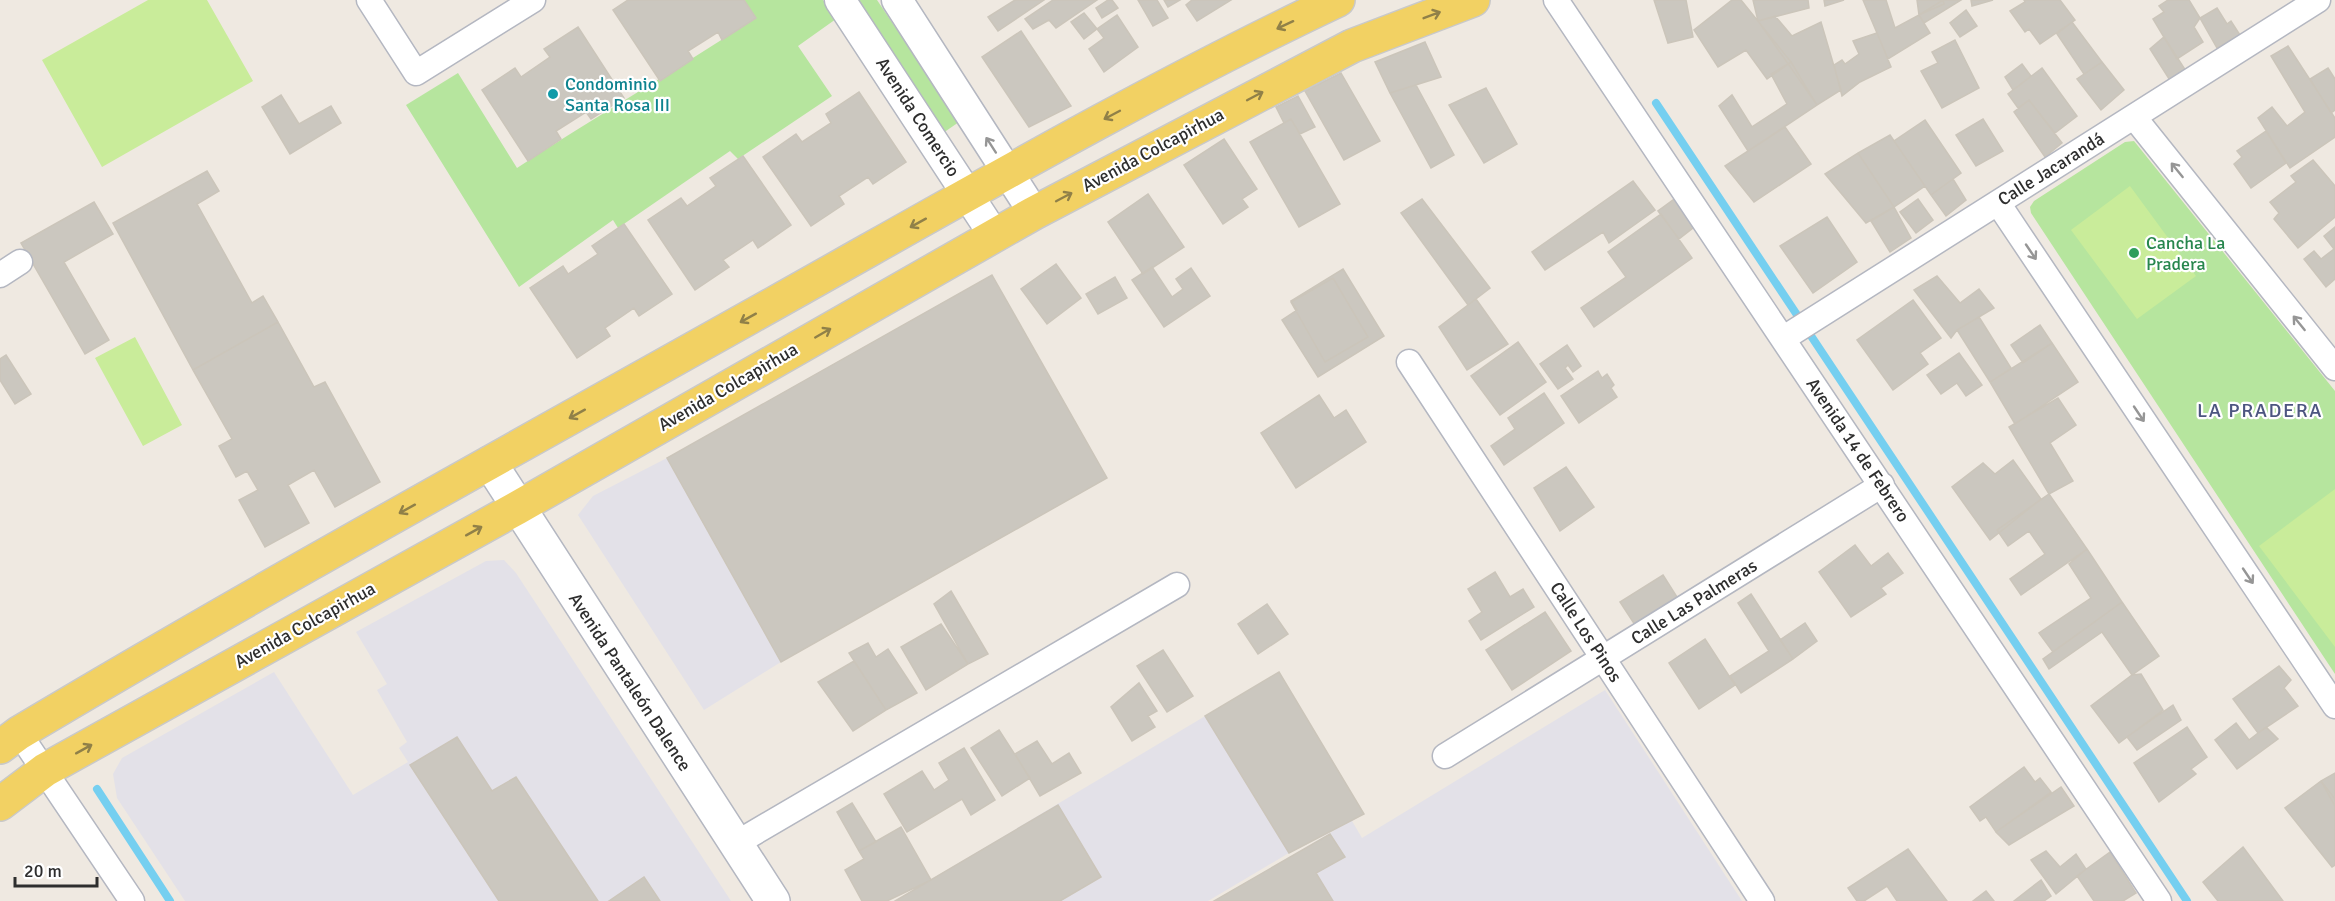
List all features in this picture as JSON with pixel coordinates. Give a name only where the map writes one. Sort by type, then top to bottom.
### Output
[{"type":"main road","points":[[9,740],[218,614],[1008,171],[1250,41],[1338,0]]},
{"type":"main road","name":"Avenida Colcapirhua","points":[[0,804],[45,770],[517,508],[1034,213],[1352,46],[1473,0]]},
{"type":"main road","name":"Avenida Pantaleón Dalence","points":[[490,463],[773,901]]},
{"type":"street","points":[[369,0],[416,73],[533,0]]},
{"type":"street","name":"Avenida Comercio","points":[[840,0],[994,235]]},
{"type":"street","points":[[897,0],[1034,213]]},
{"type":"street","name":"Avenida 14 de Febrero","points":[[1556,0],[2159,901]]},
{"type":"street","name":"Calle Jacarandá","points":[[1784,338],[2318,0]]},
{"type":"street","points":[[2134,117],[2335,368]]},
{"type":"street","points":[[1998,203],[2335,706]]},
{"type":"street","name":"Calle Los Pinos","points":[[1409,362],[1762,901]]},
{"type":"street","name":"Calle Las Palmeras","points":[[1445,756],[1882,485]]},
{"type":"street","points":[[735,844],[1177,585]]},
{"type":"street","points":[[9,740],[45,770],[132,901]]},
{"type":"shaded area","points":[[992,275],[1107,478],[781,662],[704,710],[578,515],[593,496],[667,458]]},
{"type":"shaded area","points":[[504,560],[516,573],[731,901],[185,901],[117,798],[113,774],[122,758],[274,672],[353,795],[408,762],[399,748],[407,742],[377,690],[387,684],[356,632],[486,561]]},
{"type":"shaded area","points":[[1279,672],[1364,814],[1352,821],[1362,838],[1605,690],[1742,901],[1214,901],[1337,829],[1289,853],[1208,901],[895,901]]},
{"type":"green space","points":[[148,0],[207,0],[253,81],[102,167],[42,60]]},
{"type":"green space","points":[[744,0],[823,0],[836,19],[798,46],[832,96],[738,159],[730,151],[618,228],[613,220],[519,287],[406,105],[458,73],[517,168],[755,18]]},
{"type":"green space","points":[[853,0],[877,0],[959,122],[943,133]]},
{"type":"green space","points":[[2134,141],[2335,391],[2335,674],[2031,213],[2030,207],[2034,201],[2125,142]]},
{"type":"green space","name":"Cancha La Pradera","points":[[2130,186],[2196,276],[2137,319],[2071,230]]},
{"type":"green space","points":[[135,337],[182,425],[143,446],[95,358]]},
{"type":"green space","points":[[2335,489],[2335,647],[2259,546]]},
{"type":"building","name":"Condominio Santa Rosa III","points":[[628,0],[744,0],[756,18],[722,40],[718,32],[688,51],[693,59],[660,81],[613,10]]},
{"type":"building","points":[[1015,0],[1044,0],[998,31],[988,17]]},
{"type":"building","points":[[1053,0],[1097,0],[1056,28],[1049,20],[1033,29],[1025,19]]},
{"type":"building","points":[[1112,0],[1118,8],[1102,18],[1096,8]]},
{"type":"building","points":[[1138,0],[1157,0],[1168,18],[1153,26]]},
{"type":"building","points":[[1164,0],[1180,0],[1168,7]]},
{"type":"building","points":[[1192,0],[1231,0],[1197,21],[1186,5]]},
{"type":"building","points":[[1654,0],[1686,0],[1693,37],[1668,43]]},
{"type":"building","points":[[1732,0],[1741,0],[1791,62],[1767,79],[1746,50],[1718,67],[1694,30]]},
{"type":"building","points":[[1753,0],[1808,0],[1809,8],[1758,21]]},
{"type":"building","points":[[1824,0],[1844,0],[1825,6]]},
{"type":"building","points":[[1863,0],[1886,0],[1895,28],[1919,15],[1930,33],[1888,59]]},
{"type":"building","points":[[1917,0],[1943,0],[1944,4],[1919,15]]},
{"type":"building","points":[[1943,0],[1961,0],[1924,23],[1919,15]]},
{"type":"building","points":[[1971,0],[1993,0],[1972,6]]},
{"type":"building","points":[[2024,0],[2060,0],[2075,20],[2040,44],[2029,29],[2025,32],[2010,11],[2025,2]]},
{"type":"building","points":[[2168,0],[2189,0],[2200,18],[2194,27],[2203,42],[2177,59],[2153,19],[2164,12],[2159,6]]},
{"type":"building","points":[[2217,8],[2227,24],[2231,21],[2240,35],[2217,48],[2200,18]]},
{"type":"building","points":[[1966,10],[1977,26],[1960,37],[1950,23]]},
{"type":"building","points":[[1084,13],[1097,29],[1084,39],[1071,22]]},
{"type":"building","points":[[1117,15],[1138,47],[1104,72],[1089,49],[1104,38],[1097,29]]},
{"type":"building","points":[[1775,16],[1792,36],[1821,22],[1841,90],[1817,105],[1758,21]]},
{"type":"building","points":[[2072,22],[2102,62],[2084,74],[2057,34]]},
{"type":"building","name":"Condominio Santa Rosa III","points":[[578,27],[624,98],[591,119],[586,112],[556,131],[561,139],[528,161],[482,90],[515,68],[521,77],[550,57],[544,49]]},
{"type":"building","points":[[1021,31],[1071,106],[1029,127],[982,57]]},
{"type":"building","points":[[1877,33],[1891,67],[1860,82],[1842,96],[1834,65],[1842,60],[1845,64],[1859,54],[1853,41]]},
{"type":"building","points":[[2164,37],[2186,71],[2171,82],[2150,49]]},
{"type":"building","points":[[1955,40],[1979,88],[1942,108],[1921,71],[1938,63],[1932,52]]},
{"type":"building","points":[[1425,42],[1441,77],[1390,93],[1375,62]]},
{"type":"building","points":[[2288,46],[2335,118],[2335,137],[2290,168],[2258,118],[2272,107],[2287,126],[2305,112],[2271,56]]},
{"type":"building","points":[[1791,62],[1817,105],[1748,151],[1719,106],[1732,95],[1752,127],[1787,104],[1771,74]]},
{"type":"building","points":[[2102,62],[2124,90],[2101,110],[2077,79]]},
{"type":"building","points":[[2022,64],[2031,76],[2013,90],[2005,77]]},
{"type":"building","points":[[2042,68],[2077,116],[2055,133],[2029,100],[2018,108],[2008,94]]},
{"type":"building","points":[[2328,68],[2335,79],[2335,110],[2331,113],[2310,79]]},
{"type":"building","points":[[1341,73],[1380,141],[1344,160],[1305,91]]},
{"type":"building","points":[[1416,85],[1454,155],[1431,168],[1390,93]]},
{"type":"building","points":[[1486,88],[1517,144],[1484,163],[1449,105]]},
{"type":"building","points":[[859,92],[906,162],[873,184],[868,177],[839,196],[844,204],[811,226],[763,157],[796,134],[802,142],[831,123],[826,114]]},
{"type":"building","points":[[281,95],[299,124],[331,106],[341,123],[290,154],[262,107]]},
{"type":"building","points":[[1298,96],[1315,127],[1300,134],[1291,119],[1284,123],[1276,107]]},
{"type":"building","points":[[2029,100],[2062,143],[2045,157],[2014,112]]},
{"type":"building","points":[[1291,119],[1340,204],[1299,227],[1250,142]]},
{"type":"building","points":[[1983,119],[2003,151],[1976,166],[1956,135]]},
{"type":"building","points":[[1925,120],[1961,173],[1931,195],[1894,141]]},
{"type":"building","points":[[1785,127],[1811,164],[1754,202],[1725,166]]},
{"type":"building","points":[[2266,131],[2286,163],[2251,188],[2234,164],[2242,157],[2237,151]]},
{"type":"building","points":[[1890,135],[1925,186],[1894,207],[1858,153]]},
{"type":"building","points":[[1224,139],[1257,189],[1242,199],[1248,207],[1223,224],[1184,165]]},
{"type":"building","points":[[1858,153],[1894,207],[1866,223],[1825,174]]},
{"type":"building","points":[[743,156],[791,225],[758,248],[753,240],[723,260],[729,267],[695,290],[648,220],[681,198],[687,206],[716,186],[710,178]]},
{"type":"building","points":[[2313,160],[2335,186],[2335,217],[2298,248],[2274,219],[2279,213],[2270,202],[2296,182],[2291,176]]},
{"type":"building","points":[[207,171],[219,191],[197,204],[252,303],[263,296],[278,322],[193,370],[113,223]]},
{"type":"building","points":[[1953,179],[1966,200],[1946,216],[1931,195]]},
{"type":"building","points":[[1633,181],[1655,210],[1609,243],[1603,232],[1545,270],[1532,252]]},
{"type":"building","points":[[1148,194],[1184,247],[1143,274],[1108,222]]},
{"type":"building","points":[[1677,197],[1698,224],[1679,239],[1658,211]]},
{"type":"building","points":[[1422,199],[1490,288],[1468,305],[1401,213]]},
{"type":"building","points":[[1918,199],[1933,220],[1916,233],[1900,212]]},
{"type":"building","points":[[94,202],[113,234],[64,262],[109,340],[85,354],[21,243]]},
{"type":"building","points":[[1894,207],[1911,238],[1890,252],[1871,221]]},
{"type":"building","points":[[1661,214],[1692,258],[1594,327],[1581,308],[1626,277],[1608,252]]},
{"type":"building","points":[[1827,217],[1857,262],[1813,293],[1780,246]]},
{"type":"building","points":[[624,224],[672,294],[639,316],[634,308],[605,328],[610,336],[577,358],[530,288],[563,266],[568,274],[598,254],[592,246]]},
{"type":"building","points":[[2335,227],[2335,279],[2326,287],[2304,259],[2314,251],[2321,259],[2334,249],[2324,236]]},
{"type":"building","points":[[1056,264],[1081,298],[1047,324],[1021,289]]},
{"type":"building","points":[[1152,267],[1172,297],[1183,289],[1176,279],[1191,268],[1210,296],[1164,327],[1132,280]]},
{"type":"building","points":[[1343,269],[1384,336],[1318,377],[1282,320],[1297,310],[1291,301]]},
{"type":"building","points":[[992,275],[1107,478],[781,662],[667,458]]},
{"type":"building","points":[[1937,276],[1960,303],[1979,289],[1994,308],[1957,330],[1951,338],[1914,290]]},
{"type":"building","points":[[1115,277],[1127,298],[1098,314],[1086,294]]},
{"type":"building","points":[[1333,278],[1368,337],[1325,362],[1291,302]]},
{"type":"building","points":[[1476,299],[1508,344],[1467,370],[1439,327]]},
{"type":"building","points":[[1913,300],[1941,338],[1920,353],[1928,364],[1893,390],[1857,340]]},
{"type":"building","points":[[1979,317],[2011,368],[1990,382],[1957,330]]},
{"type":"building","points":[[278,322],[314,387],[325,382],[380,482],[335,507],[314,470],[288,485],[309,523],[265,547],[239,500],[258,490],[247,471],[236,477],[219,446],[232,439],[193,370]]},
{"type":"building","points":[[2040,325],[2052,343],[2023,363],[2011,345]]},
{"type":"building","points":[[1518,342],[1546,382],[1500,415],[1471,376]]},
{"type":"building","points":[[2052,343],[2078,382],[2015,424],[1990,382]]},
{"type":"building","points":[[1567,345],[1581,366],[1573,372],[1568,365],[1565,368],[1573,379],[1558,389],[1540,364]]},
{"type":"building","points":[[1959,353],[1982,385],[1966,396],[1957,383],[1941,394],[1927,375]]},
{"type":"building","points":[[6,355],[31,394],[15,404],[0,380],[0,359]]},
{"type":"building","points":[[1598,371],[1602,378],[1607,374],[1614,385],[1611,388],[1617,397],[1579,423],[1561,396]]},
{"type":"building","points":[[1544,393],[1564,423],[1504,465],[1491,446],[1515,429],[1508,418]]},
{"type":"building","points":[[1319,395],[1334,418],[1346,410],[1366,442],[1296,488],[1261,433]]},
{"type":"building","points":[[2058,398],[2076,425],[2050,443],[2073,481],[2049,494],[2009,427]]},
{"type":"building","points":[[2013,460],[2041,499],[1990,540],[1952,487],[1983,463],[1995,474]]},
{"type":"building","points":[[1566,467],[1594,507],[1560,531],[1534,488]]},
{"type":"building","points":[[2049,494],[2087,549],[2021,595],[2010,579],[2045,554],[2029,531],[2008,546],[1997,530]]},
{"type":"building","points":[[1855,545],[1871,566],[1888,553],[1903,573],[1881,588],[1886,594],[1851,617],[1819,572]]},
{"type":"building","points":[[2087,549],[2122,602],[2053,652],[2039,633],[2091,598],[2069,564]]},
{"type":"building","points":[[1495,572],[1510,597],[1523,589],[1534,607],[1481,640],[1469,621],[1482,612],[1468,589]]},
{"type":"building","points":[[1663,575],[1677,597],[1635,625],[1620,602]]},
{"type":"building","points":[[951,591],[988,654],[968,664],[934,604]]},
{"type":"building","points":[[1751,594],[1793,659],[1741,693],[1730,676],[1769,651],[1738,603]]},
{"type":"building","points":[[2122,602],[2159,656],[2132,675],[2102,632],[2049,669],[2043,659]]},
{"type":"building","points":[[1267,604],[1288,634],[1258,654],[1238,624]]},
{"type":"building","points":[[1545,612],[1571,651],[1512,690],[1486,650]]},
{"type":"building","points":[[1805,623],[1817,641],[1793,659],[1780,640]]},
{"type":"building","points":[[941,624],[968,664],[926,690],[901,647]]},
{"type":"building","points":[[1705,639],[1735,685],[1699,709],[1669,663]]},
{"type":"building","points":[[868,643],[876,657],[888,649],[917,693],[886,710],[849,653]]},
{"type":"building","points":[[1163,650],[1193,696],[1167,712],[1137,666]]},
{"type":"building","points":[[854,661],[886,710],[853,731],[818,682]]},
{"type":"building","points":[[2279,666],[2291,680],[2284,688],[2298,706],[2258,733],[2233,699]]},
{"type":"building","points":[[1279,672],[1364,814],[1289,853],[1205,716]]},
{"type":"building","points":[[2141,674],[2163,710],[2119,743],[2091,706],[2132,675]]},
{"type":"building","points":[[1139,683],[1157,711],[1148,716],[1155,727],[1132,741],[1111,707]]},
{"type":"building","points":[[2173,705],[2181,720],[2137,750],[2127,737]]},
{"type":"building","points":[[2236,723],[2249,740],[2266,727],[2278,739],[2237,769],[2215,740]]},
{"type":"building","points":[[2187,727],[2207,757],[2191,769],[2196,774],[2159,802],[2134,763]]},
{"type":"building","points":[[999,730],[1030,778],[1002,796],[971,748]]},
{"type":"building","points":[[457,737],[492,791],[516,777],[598,901],[499,901],[410,765]]},
{"type":"building","points":[[1037,741],[1052,764],[1069,753],[1081,773],[1040,796],[1015,754]]},
{"type":"building","points":[[964,748],[995,800],[971,815],[962,799],[907,832],[884,794],[922,771],[934,790],[949,780],[939,763]]},
{"type":"building","points":[[2024,767],[2035,782],[2040,778],[2051,792],[1996,832],[1986,817],[1980,821],[1970,807]]},
{"type":"building","points":[[2335,773],[2335,806],[2321,781]]},
{"type":"building","points":[[2321,781],[2335,799],[2335,865],[2332,867],[2285,808]]},
{"type":"building","points":[[2061,787],[2074,806],[2009,845],[1996,832]]},
{"type":"building","points":[[852,803],[876,842],[859,851],[837,812]]},
{"type":"building","points":[[1058,805],[1101,877],[1060,901],[895,901]]},
{"type":"building","points":[[901,827],[931,880],[887,901],[862,901],[845,870],[864,859],[859,851]]},
{"type":"building","points":[[1330,834],[1345,857],[1316,873],[1333,901],[1214,901]]},
{"type":"building","points":[[2243,847],[2283,901],[2218,901],[2203,882]]},
{"type":"building","points":[[1908,849],[1947,901],[1897,901],[1887,886],[1864,901],[1857,901],[1848,888]]},
{"type":"building","points":[[2046,851],[2060,867],[2076,854],[2086,869],[2056,894],[2031,860]]},
{"type":"building","points":[[2110,852],[2136,893],[2123,901],[2094,901],[2077,876]]},
{"type":"building","points":[[644,877],[660,901],[609,901]]},
{"type":"building","points":[[2041,880],[2051,896],[2044,901],[2014,901]]},
{"type":"building","points":[[1986,891],[1994,901],[1973,901]]},
{"type":"waterway","points":[[1656,103],[2187,901]]},
{"type":"waterway","points":[[97,789],[170,901]]},
{"type":"place","name":"Condominio Santa Rosa III","points":[[553,94]]},
{"type":"place","name":"Cancha La Pradera","points":[[2134,253]]},
{"type":"district","name":"LA PRADERA","points":[[2260,410]]}]
